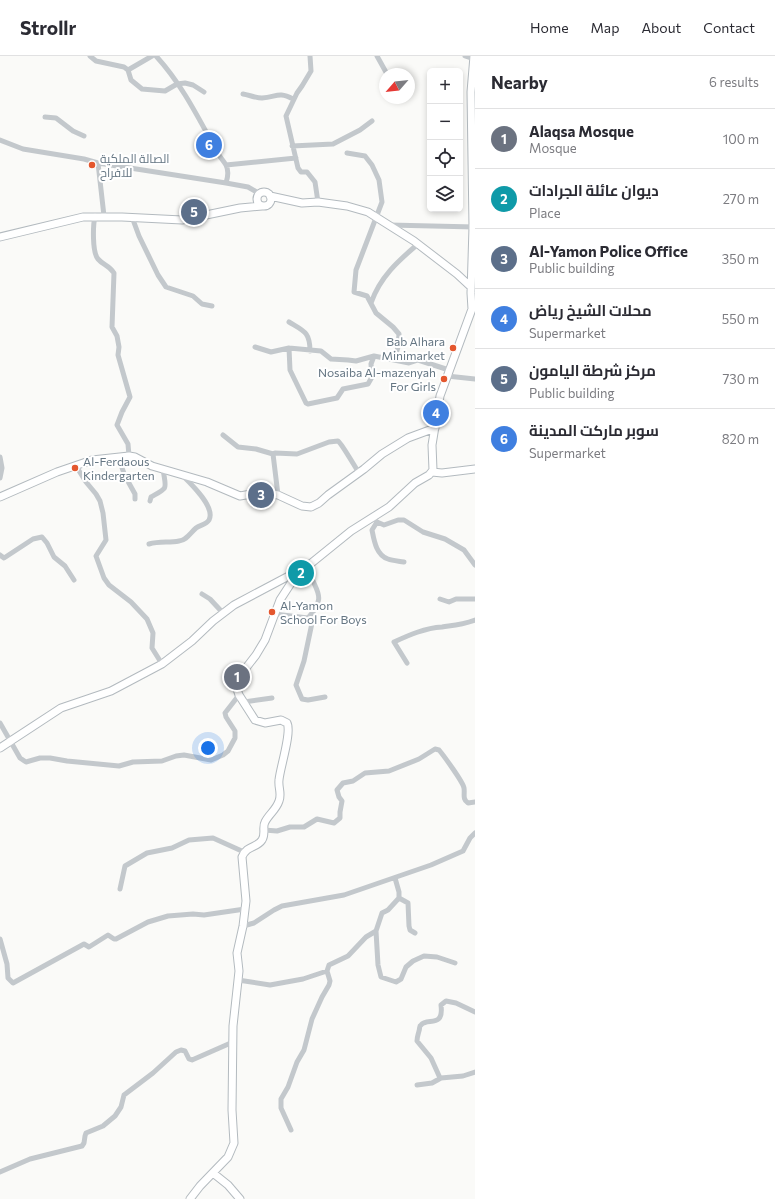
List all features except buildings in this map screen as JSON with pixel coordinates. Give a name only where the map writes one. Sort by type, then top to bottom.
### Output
[{"type":"street","points":[[90,56],[96,61],[124,66],[128,70],[131,80],[142,89],[165,91],[177,84],[185,83],[193,85],[204,92]]},
{"type":"street","points":[[128,70],[152,56]]},
{"type":"street","points":[[156,56],[188,99],[218,154],[226,165],[228,172],[226,183]]},
{"type":"street","points":[[310,56],[310,72],[286,116],[299,170],[301,172],[307,172],[315,182],[318,202]]},
{"type":"street","points":[[377,56],[384,68]]},
{"type":"street","points":[[190,1199],[228,1157],[234,1143],[232,1110],[233,1026],[239,967],[237,953],[245,909],[245,889],[242,862],[244,852],[261,841],[264,837],[264,823],[276,808],[279,800],[281,791],[279,780],[289,728],[287,723],[281,720],[265,723],[255,720],[251,716],[239,695],[236,686],[239,677],[253,660],[262,645],[270,629],[280,600],[293,580],[351,531],[375,519],[415,483],[432,472],[434,466],[432,445],[440,396],[471,315],[472,304],[474,152],[471,92],[474,57],[465,56]]},
{"type":"street","points":[[243,94],[262,98],[277,94],[286,95],[294,99]]},
{"type":"street","points":[[45,117],[56,118],[73,131],[84,136]]},
{"type":"street","points":[[292,146],[333,144],[360,130],[372,120]]},
{"type":"street","points":[[0,140],[23,149],[84,159],[98,163],[248,187],[260,194],[264,193],[270,196],[302,203],[318,202],[356,208],[377,217],[418,244],[473,288]]},
{"type":"street","points":[[347,153],[365,156],[379,180],[382,202],[356,270],[354,292],[367,296],[376,313],[399,334],[398,348],[394,360]]},
{"type":"street","points":[[226,165],[296,158]]},
{"type":"street","points":[[98,163],[104,216]]},
{"type":"street","points":[[260,194],[257,202],[262,206]]},
{"type":"street","points":[[0,237],[70,219],[95,216],[184,220],[240,208],[266,206],[270,203],[270,196]]},
{"type":"street","points":[[95,216],[93,225],[95,254],[98,260],[110,267],[114,273],[112,327],[117,336],[119,347],[118,355],[130,397],[122,412],[118,425],[128,444],[129,456]]},
{"type":"street","points":[[132,217],[158,275],[166,287],[194,296],[202,304],[212,306]]},
{"type":"street","points":[[389,225],[474,227]]},
{"type":"street","points":[[371,303],[378,286],[386,274],[418,244]]},
{"type":"street","points":[[289,322],[306,333],[310,342],[310,351]]},
{"type":"street","points":[[255,347],[271,352],[289,348],[321,351],[331,359],[356,361],[374,356],[409,363],[418,360],[448,373],[475,379]]},
{"type":"street","points":[[289,348],[290,370],[306,403],[308,404],[337,398],[343,389],[370,382],[372,377],[371,364],[374,356]]},
{"type":"street","points":[[0,497],[57,472],[96,459],[129,456],[135,457],[152,466],[207,482],[240,496],[262,492],[308,507],[314,506],[382,454],[408,438],[435,428]]},
{"type":"street","points":[[223,435],[238,447],[256,449],[273,454],[297,454],[329,442],[338,441],[342,444],[347,456],[359,473]]},
{"type":"street","points":[[273,454],[278,496]]},
{"type":"street","points":[[0,457],[2,468],[0,478]]},
{"type":"street","points":[[118,457],[125,476],[135,494],[135,500]]},
{"type":"street","points":[[76,466],[86,482],[99,497],[102,508],[106,540],[97,553],[96,558],[102,574],[109,585],[131,602],[147,619],[153,633],[152,648],[162,664]]},
{"type":"street","points":[[150,501],[151,497],[160,493],[164,489],[166,484],[163,469]]},
{"type":"street","points":[[432,472],[442,473],[475,469]]},
{"type":"street","points":[[149,544],[159,541],[181,541],[196,528],[206,524],[209,519],[209,509],[197,490],[181,474]]},
{"type":"street","points":[[375,519],[372,530],[375,545],[378,550],[387,559],[404,562]]},
{"type":"street","points":[[375,519],[384,525],[398,520],[404,520],[423,532],[445,539],[464,550],[475,565]]},
{"type":"street","points":[[0,562],[2,556],[33,539],[42,537],[47,542],[55,558],[65,566],[74,580]]},
{"type":"street","points":[[0,748],[61,708],[111,691],[162,664],[192,641],[223,613],[257,592],[309,565]]},
{"type":"street","points":[[308,618],[316,610],[319,602],[319,595],[310,572],[309,565]]},
{"type":"street","points":[[202,594],[210,599],[223,613]]},
{"type":"street","points":[[440,599],[449,602],[456,599],[475,599]]},
{"type":"street","points":[[274,614],[308,618],[312,622],[304,661],[296,685],[302,699],[308,700],[325,697]]},
{"type":"street","points":[[407,663],[394,642],[410,634],[441,626],[463,625],[475,620]]},
{"type":"street","points":[[0,723],[21,760],[26,762],[40,758],[50,758],[119,766],[133,762],[162,761],[184,755],[212,760],[228,751],[236,738],[235,731],[225,713],[239,695]]},
{"type":"street","points":[[244,702],[272,698]]},
{"type":"street","points":[[264,830],[277,831],[290,827],[304,827],[317,819],[334,823],[340,818],[342,801],[337,790],[343,783],[353,781],[365,773],[379,773],[394,769],[419,759],[435,749],[439,750],[460,780],[464,788],[466,802],[475,802]]},
{"type":"street","points":[[243,926],[258,921],[278,908],[344,895],[395,878],[461,853],[465,849],[470,838],[475,833]]},
{"type":"street","points":[[120,889],[125,866],[147,853],[172,848],[189,840],[213,838],[244,852]]},
{"type":"street","points":[[395,878],[399,898],[388,910],[382,913],[376,931],[378,966],[381,977],[396,982],[401,979],[406,967],[413,961],[424,956],[437,957],[455,963]]},
{"type":"street","points":[[399,898],[408,903],[409,926],[410,930],[415,933]]},
{"type":"street","points":[[0,939],[7,964],[8,978],[13,983],[84,944],[89,947],[108,935],[114,939],[155,920],[175,915],[204,915],[245,909]]},
{"type":"street","points":[[291,1130],[281,1108],[281,1099],[288,1087],[296,1062],[304,1050],[312,1019],[329,985],[330,981],[327,971],[329,965],[348,956],[366,937],[376,931]]},
{"type":"street","points":[[238,980],[270,985],[303,979],[327,971]]},
{"type":"street","points":[[440,1078],[432,1058],[417,1041],[420,1025],[423,1023],[433,1022],[439,1018],[442,1012],[441,1005],[446,1002],[456,1003],[475,1012]]},
{"type":"street","points":[[0,1172],[30,1158],[82,1146],[86,1133],[98,1129],[108,1123],[115,1116],[121,1107],[124,1094],[153,1073],[176,1052],[181,1050],[185,1051],[189,1058],[193,1060],[233,1042]]},
{"type":"street","points":[[418,1085],[432,1083],[440,1078],[463,1076],[475,1072]]},
{"type":"street","points":[[213,1173],[228,1185],[240,1199]]},
{"type":"place","name":"سوبر ماركت المدينة","points":[[209,145]]},
{"type":"place","name":"الصالة الملكية للافراح","points":[[92,165]]},
{"type":"place","name":"مركز شرطة اليامون","points":[[194,212]]},
{"type":"place","name":"Bab Alhara Minimarket","points":[[453,348]]},
{"type":"place","name":"Nosaiba Al-mazenyah For Girls","points":[[444,379]]},
{"type":"place","name":"محلات الشيخ رياض","points":[[436,413]]},
{"type":"place","name":"Al-Ferdaous Kindergarten","points":[[75,468]]},
{"type":"place","name":"Al-Yamon Police Office","points":[[261,495]]},
{"type":"place","name":"ديوان عائلة الجرادات","points":[[301,573]]},
{"type":"place","name":"Al-Yamon School For Boys","points":[[272,612]]},
{"type":"place","name":"Alaqsa Mosque","points":[[237,677]]}]
